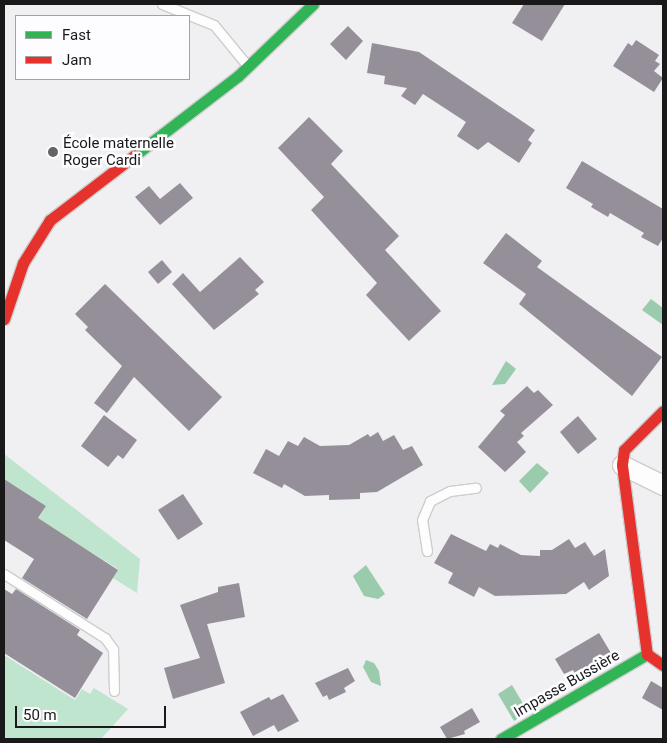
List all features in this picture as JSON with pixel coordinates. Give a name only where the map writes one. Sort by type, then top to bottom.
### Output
[{"type":"street","points":[[4,319],[23,263],[50,220],[248,66],[313,4]]},
{"type":"street","points":[[663,411],[624,450],[622,465],[647,654],[663,665]]},
{"type":"street","points":[[622,465],[663,485]]},
{"type":"street","name":"Impasse Bussière","points":[[501,739],[647,654]]},
{"type":"lane","points":[[162,4],[188,15]]},
{"type":"lane","points":[[190,16],[214,26],[248,66]]},
{"type":"lane","points":[[427,551],[422,520],[430,501],[450,491],[476,488]]},
{"type":"lane","points":[[4,574],[105,638],[113,649],[114,691]]},
{"type":"shaded area","points":[[651,299],[663,308],[663,325],[642,310]]},
{"type":"shaded area","points":[[506,361],[516,369],[505,384],[492,385]]},
{"type":"shaded area","points":[[4,454],[140,559],[137,593],[113,578],[118,569],[54,529],[35,524],[46,506],[4,479]]},
{"type":"shaded area","points":[[537,463],[549,473],[530,493],[519,481]]},
{"type":"shaded area","points":[[366,565],[385,594],[378,599],[364,596],[353,576]]},
{"type":"shaded area","points":[[4,655],[75,700],[82,689],[90,694],[94,688],[128,709],[101,739],[4,739]]},
{"type":"shaded area","points":[[366,660],[374,663],[379,671],[381,686],[371,682],[363,667]]},
{"type":"shaded area","points":[[512,685],[528,712],[514,721],[498,694]]},
{"type":"building","points":[[524,4],[565,4],[542,41],[512,23]]},
{"type":"building","points":[[348,26],[363,41],[346,60],[330,44]]},
{"type":"building","points":[[636,40],[659,55],[655,61],[660,64],[654,71],[663,78],[654,92],[613,66],[628,43],[632,46]]},
{"type":"building","points":[[372,43],[419,52],[535,130],[528,140],[532,143],[519,163],[488,142],[478,150],[457,136],[466,122],[423,94],[415,105],[401,96],[407,88],[384,84],[385,76],[367,73]]},
{"type":"building","points":[[309,117],[343,151],[331,164],[399,236],[385,250],[441,311],[409,341],[366,295],[377,283],[311,210],[324,197],[278,148]]},
{"type":"building","points":[[582,161],[663,209],[663,238],[658,246],[641,237],[644,233],[610,213],[608,217],[591,207],[593,204],[566,188]]},
{"type":"building","points":[[180,183],[193,198],[160,225],[135,197],[149,186],[160,199]]},
{"type":"building","points":[[506,233],[542,261],[537,267],[662,357],[632,396],[519,304],[526,294],[483,263]]},
{"type":"building","points":[[240,257],[264,282],[255,290],[259,294],[214,330],[172,284],[183,273],[200,292]]},
{"type":"building","points":[[162,260],[172,272],[158,284],[148,272]]},
{"type":"building","points":[[105,284],[222,397],[189,431],[134,377],[107,413],[94,403],[122,366],[85,330],[88,327],[75,314]]},
{"type":"building","points":[[527,386],[534,393],[538,390],[553,405],[521,433],[524,436],[517,442],[526,452],[505,472],[478,447],[505,415],[500,411]]},
{"type":"building","points":[[104,415],[137,440],[123,459],[118,455],[108,467],[81,446]]},
{"type":"building","points":[[578,416],[597,439],[578,454],[560,432]]},
{"type":"building","points":[[378,432],[383,441],[394,435],[403,450],[412,446],[423,465],[377,492],[360,493],[360,499],[329,500],[329,495],[305,496],[284,484],[282,488],[253,473],[266,449],[279,456],[288,441],[298,446],[304,437],[320,446],[349,445],[368,434],[370,437]]},
{"type":"building","points":[[4,479],[46,506],[38,518],[118,570],[87,619],[22,578],[34,559],[4,540]]},
{"type":"building","points":[[183,494],[203,524],[178,540],[158,510]]},
{"type":"building","points":[[451,534],[486,551],[490,544],[498,548],[500,544],[521,555],[540,556],[540,550],[552,550],[569,539],[575,548],[585,542],[594,556],[605,549],[609,576],[589,590],[584,582],[566,594],[495,596],[479,587],[474,597],[448,583],[453,573],[434,563]]},
{"type":"building","points":[[239,583],[245,617],[207,624],[225,683],[173,699],[164,668],[200,658],[180,605],[218,592],[218,587]]},
{"type":"building","points":[[4,589],[12,594],[16,589],[80,630],[77,635],[103,653],[75,698],[4,653]]},
{"type":"building","points":[[599,633],[611,653],[588,666],[590,670],[577,677],[573,670],[564,674],[555,659]]},
{"type":"building","points":[[348,668],[355,681],[344,688],[346,692],[329,700],[327,695],[323,697],[315,683]]},
{"type":"building","points":[[651,681],[663,688],[663,710],[642,698]]},
{"type":"building","points":[[283,694],[299,721],[278,732],[274,725],[253,736],[240,712],[269,697],[271,700]]},
{"type":"building","points":[[472,708],[480,722],[464,731],[465,734],[447,739],[440,727]]},
{"type":"traffic: fast","points":[[135,155],[238,76],[313,4]]},
{"type":"traffic: fast","points":[[501,739],[647,654]]},
{"type":"traffic: jam","points":[[4,319],[23,263],[50,220],[135,155]]},
{"type":"traffic: jam","points":[[663,411],[624,450],[622,465],[647,654],[663,665]]},
{"type":"place","name":"École maternelle Roger Cardi","points":[[53,152]]}]
